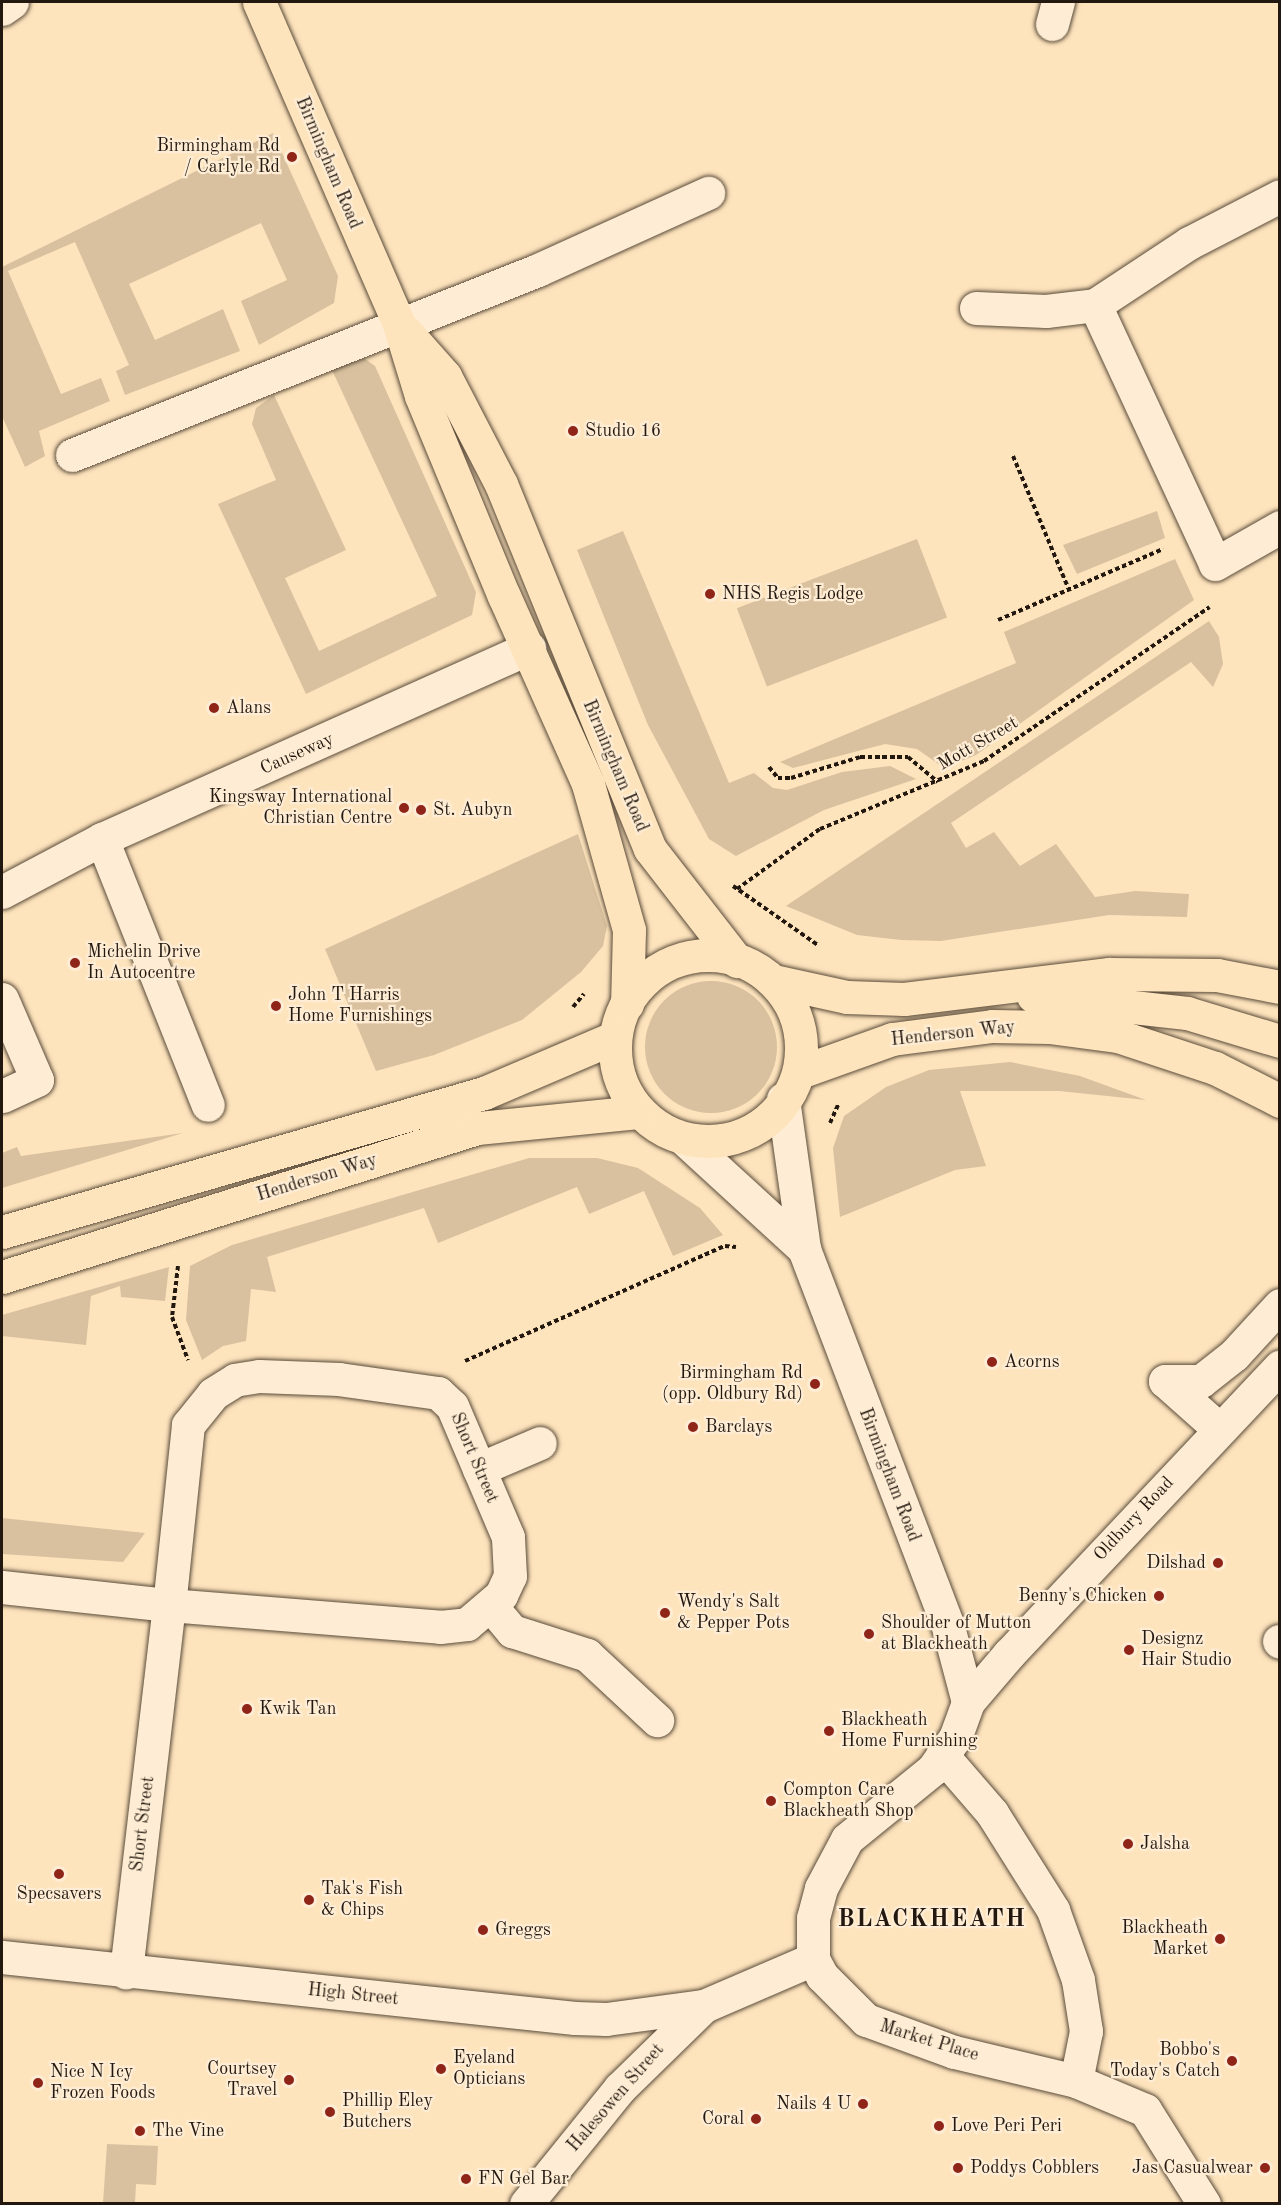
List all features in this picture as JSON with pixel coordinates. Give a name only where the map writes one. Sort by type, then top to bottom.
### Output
[{"type":"main road","name":"Birmingham Road","points":[[259,2],[399,324],[420,396],[588,784],[613,861],[629,930],[627,1004]]},
{"type":"main road","name":"Birmingham Road","points":[[399,324],[445,376],[501,484],[525,552],[630,810],[672,884],[737,961]]},
{"type":"main road","name":"Birmingham Road","points":[[525,552],[526,585],[540,632],[529,648]]},
{"type":"main road","points":[[718,955],[737,961],[774,981],[801,1021],[792,1086],[774,1114],[745,1135],[704,1144],[684,1139],[639,1112],[616,1074],[615,1037],[627,1004],[640,985],[675,959],[718,955]]},
{"type":"main road","name":"Henderson Way","points":[[969,993],[1109,974],[1217,975],[1280,987]]},
{"type":"main road","name":"Henderson Way","points":[[774,981],[847,997],[969,993],[1120,1003],[1187,1013],[1280,1041]]},
{"type":"main road","name":"Henderson Way","points":[[792,1086],[892,1039],[992,1026],[1049,1027],[1118,1036],[1215,1068],[1279,1100]]},
{"type":"main road","name":"Henderson Way","points":[[2,1232],[261,1162],[484,1093],[615,1037]]},
{"type":"main road","name":"Henderson Way","points":[[2,1276],[478,1128],[639,1112]]},
{"type":"street","points":[[2,9],[12,2]]},
{"type":"street","points":[[72,455],[538,270],[708,193]]},
{"type":"street","points":[[975,308],[1046,311],[1095,305],[1189,243],[1280,196]]},
{"type":"street","points":[[1095,305],[1215,564],[1280,527]]},
{"type":"street","name":"Causeway","points":[[2,892],[102,839],[529,648]]},
{"type":"street","points":[[102,839],[208,1105]]},
{"type":"street","points":[[2,1096],[37,1080],[3,1008]]},
{"type":"street","name":"Birmingham Road","points":[[792,1086],[804,1250],[947,1623],[968,1702]]},
{"type":"street","name":"Birmingham Road","points":[[684,1139],[804,1250]]},
{"type":"street","points":[[1218,1428],[1165,1381],[1201,1381],[1234,1355],[1280,1305]]},
{"type":"street","name":"Oldbury Road","points":[[968,1702],[1218,1428],[1280,1366]]},
{"type":"street","name":"Short Street","points":[[2,1587],[169,1605],[440,1627],[467,1624],[491,1606],[510,1576],[508,1537],[452,1406],[438,1393],[339,1379],[259,1376],[235,1380],[205,1404],[188,1425],[169,1605],[126,1972]]},
{"type":"street","points":[[479,1469],[540,1443]]},
{"type":"street","points":[[491,1606],[512,1631],[587,1655],[657,1720]]},
{"type":"street","points":[[813,1959],[818,1898],[847,1839],[942,1755],[968,1702]]},
{"type":"street","points":[[942,1755],[992,1813],[1053,1910],[1078,1980],[1086,2031],[1076,2081]]},
{"type":"street","name":"High Street","points":[[2,1957],[574,2018],[606,2019],[704,2006]]},
{"type":"street","name":"Halesowen Street","points":[[526,2204],[620,2088],[704,2006],[813,1959]]},
{"type":"street","name":"Market Place","points":[[813,1959],[844,2002],[890,2032],[1076,2081],[1145,2110],[1204,2204]]},
{"type":"path","points":[[1012,456],[1069,590]]},
{"type":"path","points":[[998,620],[1201,533]]},
{"type":"path","name":"Mott Street","points":[[700,915],[820,829],[939,783],[984,761],[1220,600]]},
{"type":"path","points":[[769,767],[778,778],[791,778],[860,757],[908,757],[939,783]]},
{"type":"path","points":[[828,1127],[842,1098]]},
{"type":"path","points":[[438,1393],[460,1364],[725,1246],[804,1250]]},
{"type":"path","points":[[183,1260],[177,1266],[172,1317],[205,1404]]},
{"type":"shaded area","points":[[273,133],[338,276],[334,303],[259,345],[241,301],[287,280],[261,223],[129,284],[155,340],[223,309],[240,351],[125,395],[116,371],[129,365],[75,242],[8,271],[61,394],[101,378],[110,401],[39,431],[45,456],[25,467],[2,416],[2,267]]},
{"type":"shaded area","points":[[361,356],[375,366],[476,592],[472,615],[306,694],[218,504],[276,480],[252,424],[256,408],[274,395],[346,550],[285,578],[319,651],[437,596],[331,368]]},
{"type":"shaded area","points":[[1157,511],[1165,538],[1077,574],[1063,545]]},
{"type":"shaded area","points":[[623,531],[729,783],[754,773],[773,788],[787,790],[842,772],[890,766],[916,779],[824,810],[736,856],[709,839],[648,725],[577,550]]},
{"type":"shaded area","points":[[917,539],[947,617],[767,687],[737,608]]},
{"type":"shaded area","points":[[1175,559],[1194,600],[976,755],[944,768],[917,749],[885,744],[793,768],[780,762],[1016,663],[1004,632]]},
{"type":"shaded area","points":[[1209,621],[1219,637],[1223,664],[1213,687],[1191,662],[951,823],[966,848],[994,832],[1020,866],[1056,844],[1095,897],[1135,891],[1189,894],[1187,917],[1109,915],[941,941],[901,940],[857,935],[786,906]]},
{"type":"shaded area","points":[[578,834],[607,926],[603,946],[581,972],[522,1020],[434,1055],[376,1071],[325,949]]},
{"type":"shaded area","points":[[711,981],[736,986],[758,1000],[772,1022],[777,1047],[772,1072],[758,1094],[736,1108],[711,1113],[686,1108],[664,1094],[650,1072],[645,1047],[650,1022],[664,1000],[686,986]]},
{"type":"shaded area","points":[[1010,1062],[1080,1076],[1146,1100],[1059,1091],[960,1091],[986,1166],[955,1170],[840,1217],[833,1148],[844,1116],[886,1087],[929,1070]]},
{"type":"shaded area","points":[[183,1133],[2,1188],[2,1153],[17,1147],[21,1156]]},
{"type":"shaded area","points":[[529,1158],[597,1158],[638,1168],[700,1208],[723,1235],[673,1256],[644,1191],[589,1214],[577,1187],[438,1243],[424,1208],[267,1257],[276,1292],[251,1289],[246,1341],[223,1346],[202,1360],[186,1320],[190,1266],[232,1245]]},
{"type":"shaded area","points":[[169,1267],[165,1301],[121,1297],[120,1286],[91,1296],[86,1345],[2,1336],[2,1315]]},
{"type":"shaded area","points":[[2,1518],[145,1533],[123,1562],[2,1554]]},
{"type":"shaded area","points":[[107,2144],[158,2146],[156,2185],[136,2184],[135,2203],[103,2203]]},
{"type":"place","name":"Birmingham Rd / Carlyle Rd","points":[[292,157]]},
{"type":"place","name":"Studio 16","points":[[573,431]]},
{"type":"place","name":"NHS Regis Lodge","points":[[710,594]]},
{"type":"place","name":"Alans","points":[[214,708]]},
{"type":"place","name":"Kingsway International Christian Centre","points":[[404,808]]},
{"type":"place","name":"St. Aubyn","points":[[421,810]]},
{"type":"place","name":"Michelin Drive In Autocentre","points":[[75,963]]},
{"type":"place","name":"John T Harris Home Furnishings","points":[[276,1006]]},
{"type":"place","name":"Acorns","points":[[992,1362]]},
{"type":"place","name":"Birmingham Rd (opp. Oldbury Rd)","points":[[815,1384]]},
{"type":"place","name":"Barclays","points":[[693,1427]]},
{"type":"place","name":"Dilshad","points":[[1218,1563]]},
{"type":"place","name":"Benny's Chicken","points":[[1159,1596]]},
{"type":"place","name":"Wendy's Salt & Pepper Pots","points":[[665,1613]]},
{"type":"place","name":"Shoulder of Mutton at Blackheath","points":[[869,1634]]},
{"type":"place","name":"Designz Hair Studio","points":[[1129,1650]]},
{"type":"place","name":"Kwik Tan","points":[[247,1709]]},
{"type":"place","name":"Blackheath Home Furnishing","points":[[829,1731]]},
{"type":"place","name":"Compton Care Blackheath Shop","points":[[771,1801]]},
{"type":"place","name":"Jalsha","points":[[1128,1844]]},
{"type":"place","name":"Specsavers","points":[[59,1874]]},
{"type":"place","name":"Tak's Fish & Chips","points":[[309,1900]]},
{"type":"place","name":"Greggs","points":[[483,1930]]},
{"type":"place","name":"Blackheath Market","points":[[1220,1939]]},
{"type":"place","name":"Bobbo's Today's Catch","points":[[1232,2061]]},
{"type":"place","name":"Eyeland Opticians","points":[[441,2069]]},
{"type":"place","name":"Courtsey Travel","points":[[289,2080]]},
{"type":"place","name":"Nice N Icy Frozen Foods","points":[[38,2083]]},
{"type":"place","name":"Nails 4 U","points":[[863,2104]]},
{"type":"place","name":"Phillip Eley Butchers","points":[[330,2112]]},
{"type":"place","name":"Coral","points":[[756,2119]]},
{"type":"place","name":"Love Peri Peri","points":[[939,2126]]},
{"type":"place","name":"The Vine","points":[[140,2131]]},
{"type":"place","name":"Poddys Cobblers","points":[[958,2168]]},
{"type":"place","name":"Jas Casualwear","points":[[1265,2168]]},
{"type":"place","name":"FN Gel Bar","points":[[466,2179]]},
{"type":"district","name":"BLACKHEATH","points":[[932,1921]]}]
